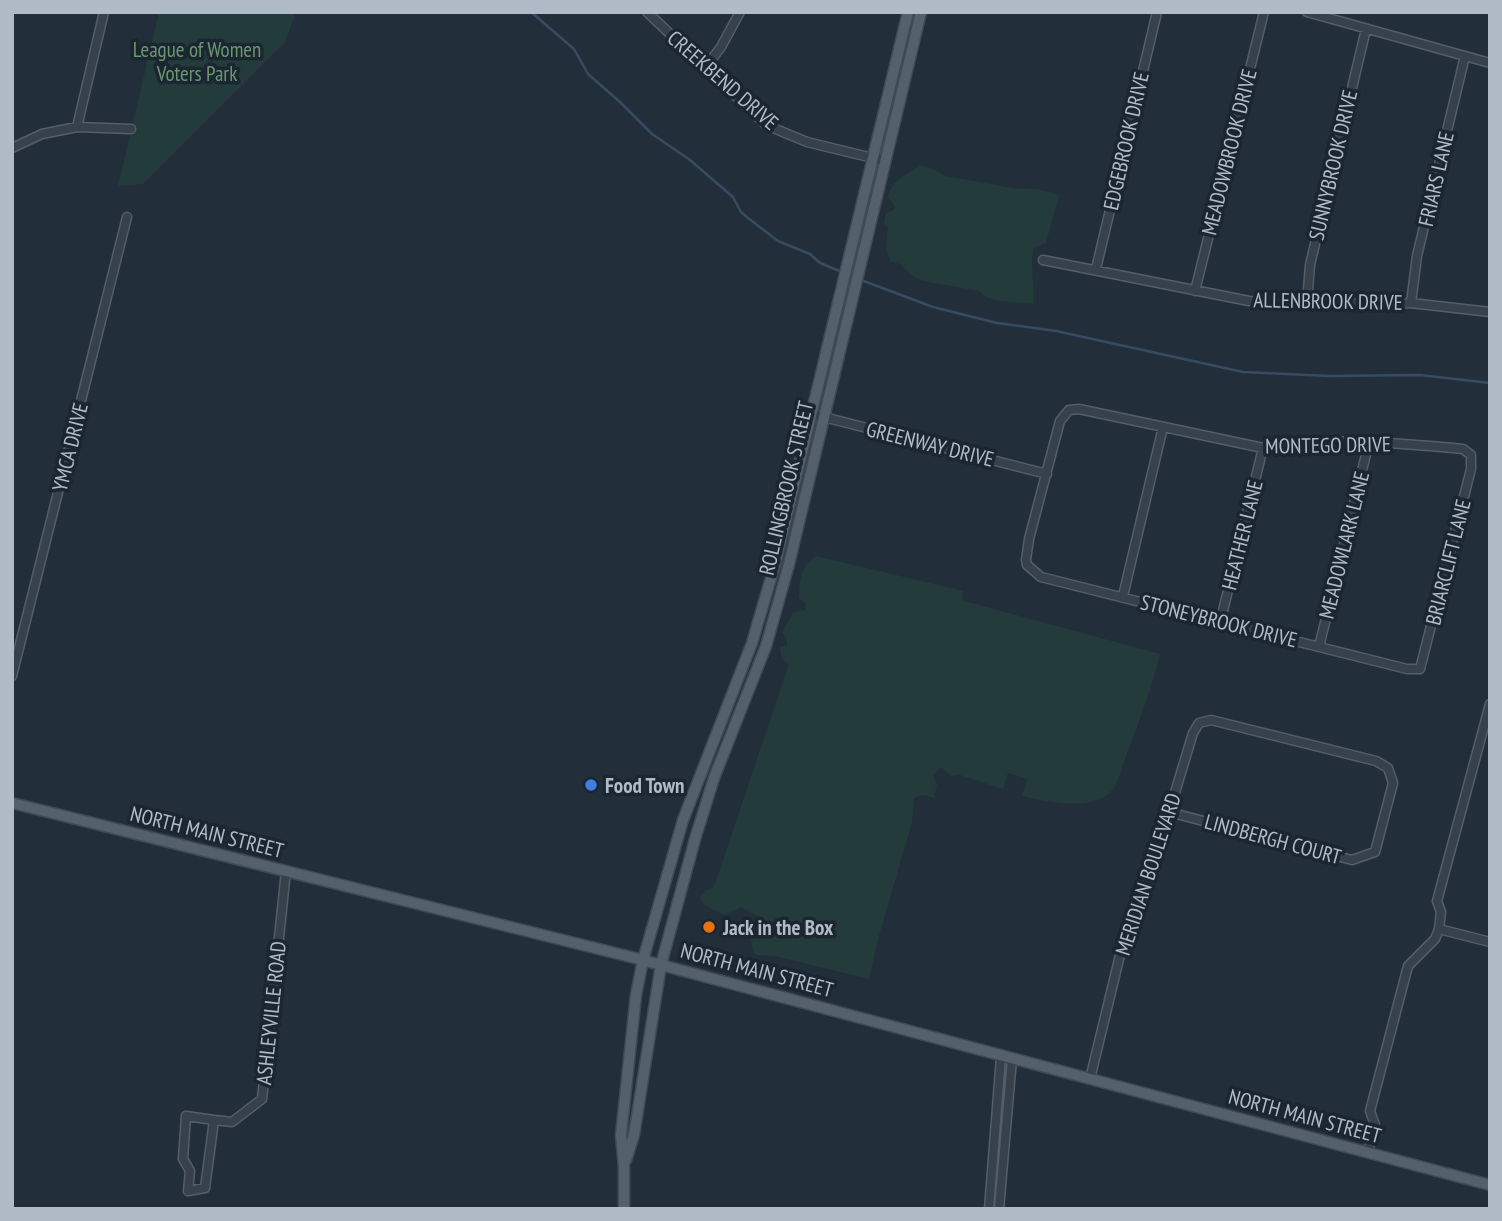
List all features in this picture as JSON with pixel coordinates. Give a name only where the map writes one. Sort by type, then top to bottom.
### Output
[{"type":"main road","name":"ROLLINGBROOK STREET","points":[[624,1167],[621,1135],[627,1069],[643,960],[683,820],[752,643],[789,512],[908,12]]},
{"type":"main road","name":"ROLLINGBROOK STREET","points":[[624,1167],[634,1135],[661,965],[714,778],[766,646],[789,564],[921,12]]},
{"type":"main road","points":[[902,40],[914,42]]},
{"type":"main road","name":"NORTH MAIN STREET","points":[[12,803],[643,960],[1490,1185]]},
{"type":"main road","points":[[624,1167],[624,1209]]},
{"type":"street","points":[[77,127],[104,12]]},
{"type":"street","name":"CREEKBEND DRIVE","points":[[647,12],[766,125],[807,142],[885,161]]},
{"type":"street","points":[[705,68],[722,47],[740,12]]},
{"type":"street","name":"EDGEBROOK DRIVE","points":[[1096,269],[1157,12]]},
{"type":"street","name":"MEADOWBROOK DRIVE","points":[[1195,291],[1264,12]]},
{"type":"street","points":[[1307,12],[1490,63]]},
{"type":"street","name":"SUNNYBROOK DRIVE","points":[[1307,303],[1310,265],[1366,29]]},
{"type":"street","name":"FRIARS LANE","points":[[1411,303],[1417,256],[1465,56]]},
{"type":"street","points":[[12,148],[42,134],[77,127],[131,129]]},
{"type":"street","name":"YMCA DRIVE","points":[[12,676],[127,217]]},
{"type":"street","name":"ALLENBROOK DRIVE","points":[[1043,260],[1249,301],[1411,303],[1490,312]]},
{"type":"street","name":"MONTEGO DRIVE","points":[[1047,474],[1060,421],[1069,410],[1079,409],[1263,447],[1288,443],[1369,442],[1463,449],[1471,454]]},
{"type":"street","name":"GREENWAY DRIVE","points":[[812,414],[1047,474]]},
{"type":"street","points":[[1123,596],[1163,427]]},
{"type":"street","name":"MEADOWLARK LANE","points":[[1319,647],[1369,442]]},
{"type":"street","name":"HEATHER LANE","points":[[1220,622],[1263,447]]},
{"type":"street","name":"BRIARCLIFT LANE","points":[[1420,669],[1471,469],[1471,454]]},
{"type":"street","name":"STONEYBROOK DRIVE","points":[[1047,474],[1026,560],[1027,565],[1041,577],[1407,669],[1420,669]]},
{"type":"street","points":[[1368,1152],[1375,1125],[1370,1111],[1409,967],[1440,929],[1441,912],[1437,901],[1490,704]]},
{"type":"street","name":"MERIDIAN BOULEVARD","points":[[1090,1079],[1129,918],[1146,889],[1193,733],[1199,723],[1211,720],[1376,761],[1388,768],[1393,783],[1375,852]]},
{"type":"street","name":"LINDBERGH COURT","points":[[1169,812],[1352,860],[1375,852]]},
{"type":"street","name":"ASHLEYVILLE ROAD","points":[[214,1120],[205,1188],[188,1191],[190,1171],[183,1159],[186,1116],[232,1122],[262,1099],[286,871]]},
{"type":"street","points":[[1440,929],[1490,942]]},
{"type":"street","points":[[989,1209],[1007,1058]]},
{"type":"street","points":[[999,1209],[1007,1058]]},
{"type":"street","points":[[992,1171],[1002,1172]]},
{"type":"green space","name":"League of Women Voters Park","points":[[159,12],[296,12],[285,42],[143,184],[118,186]]},
{"type":"green space","points":[[920,165],[946,176],[1012,188],[1037,189],[1059,195],[1046,243],[1034,248],[1033,304],[1000,301],[988,298],[979,291],[923,281],[914,277],[900,264],[891,262],[886,249],[888,227],[884,224],[886,213],[895,207],[888,197],[896,182]]},
{"type":"green space","points":[[816,556],[963,591],[964,601],[1160,654],[1118,780],[1107,795],[1098,800],[1077,804],[1022,796],[1027,779],[1008,773],[1003,789],[960,775],[951,776],[941,767],[933,775],[937,784],[934,798],[923,795],[914,798],[912,822],[869,979],[775,956],[758,955],[753,952],[749,926],[761,918],[741,907],[724,915],[703,904],[700,898],[705,891],[714,887],[789,664],[782,659],[780,647],[787,645],[787,640],[782,632],[793,613],[805,610],[806,604],[799,598],[801,579],[807,564]]},
{"type":"waterway","points":[[531,12],[574,49],[588,74],[652,134],[690,160],[733,197],[741,212],[748,218],[778,241],[810,254],[820,263],[842,272]]},
{"type":"waterway","points":[[861,280],[933,307],[997,323],[1056,331],[1243,372],[1329,376],[1420,375],[1490,383]]},
{"type":"place","name":"Food Town","points":[[591,785]]},
{"type":"place","name":"Jack in the Box","points":[[709,927]]}]
